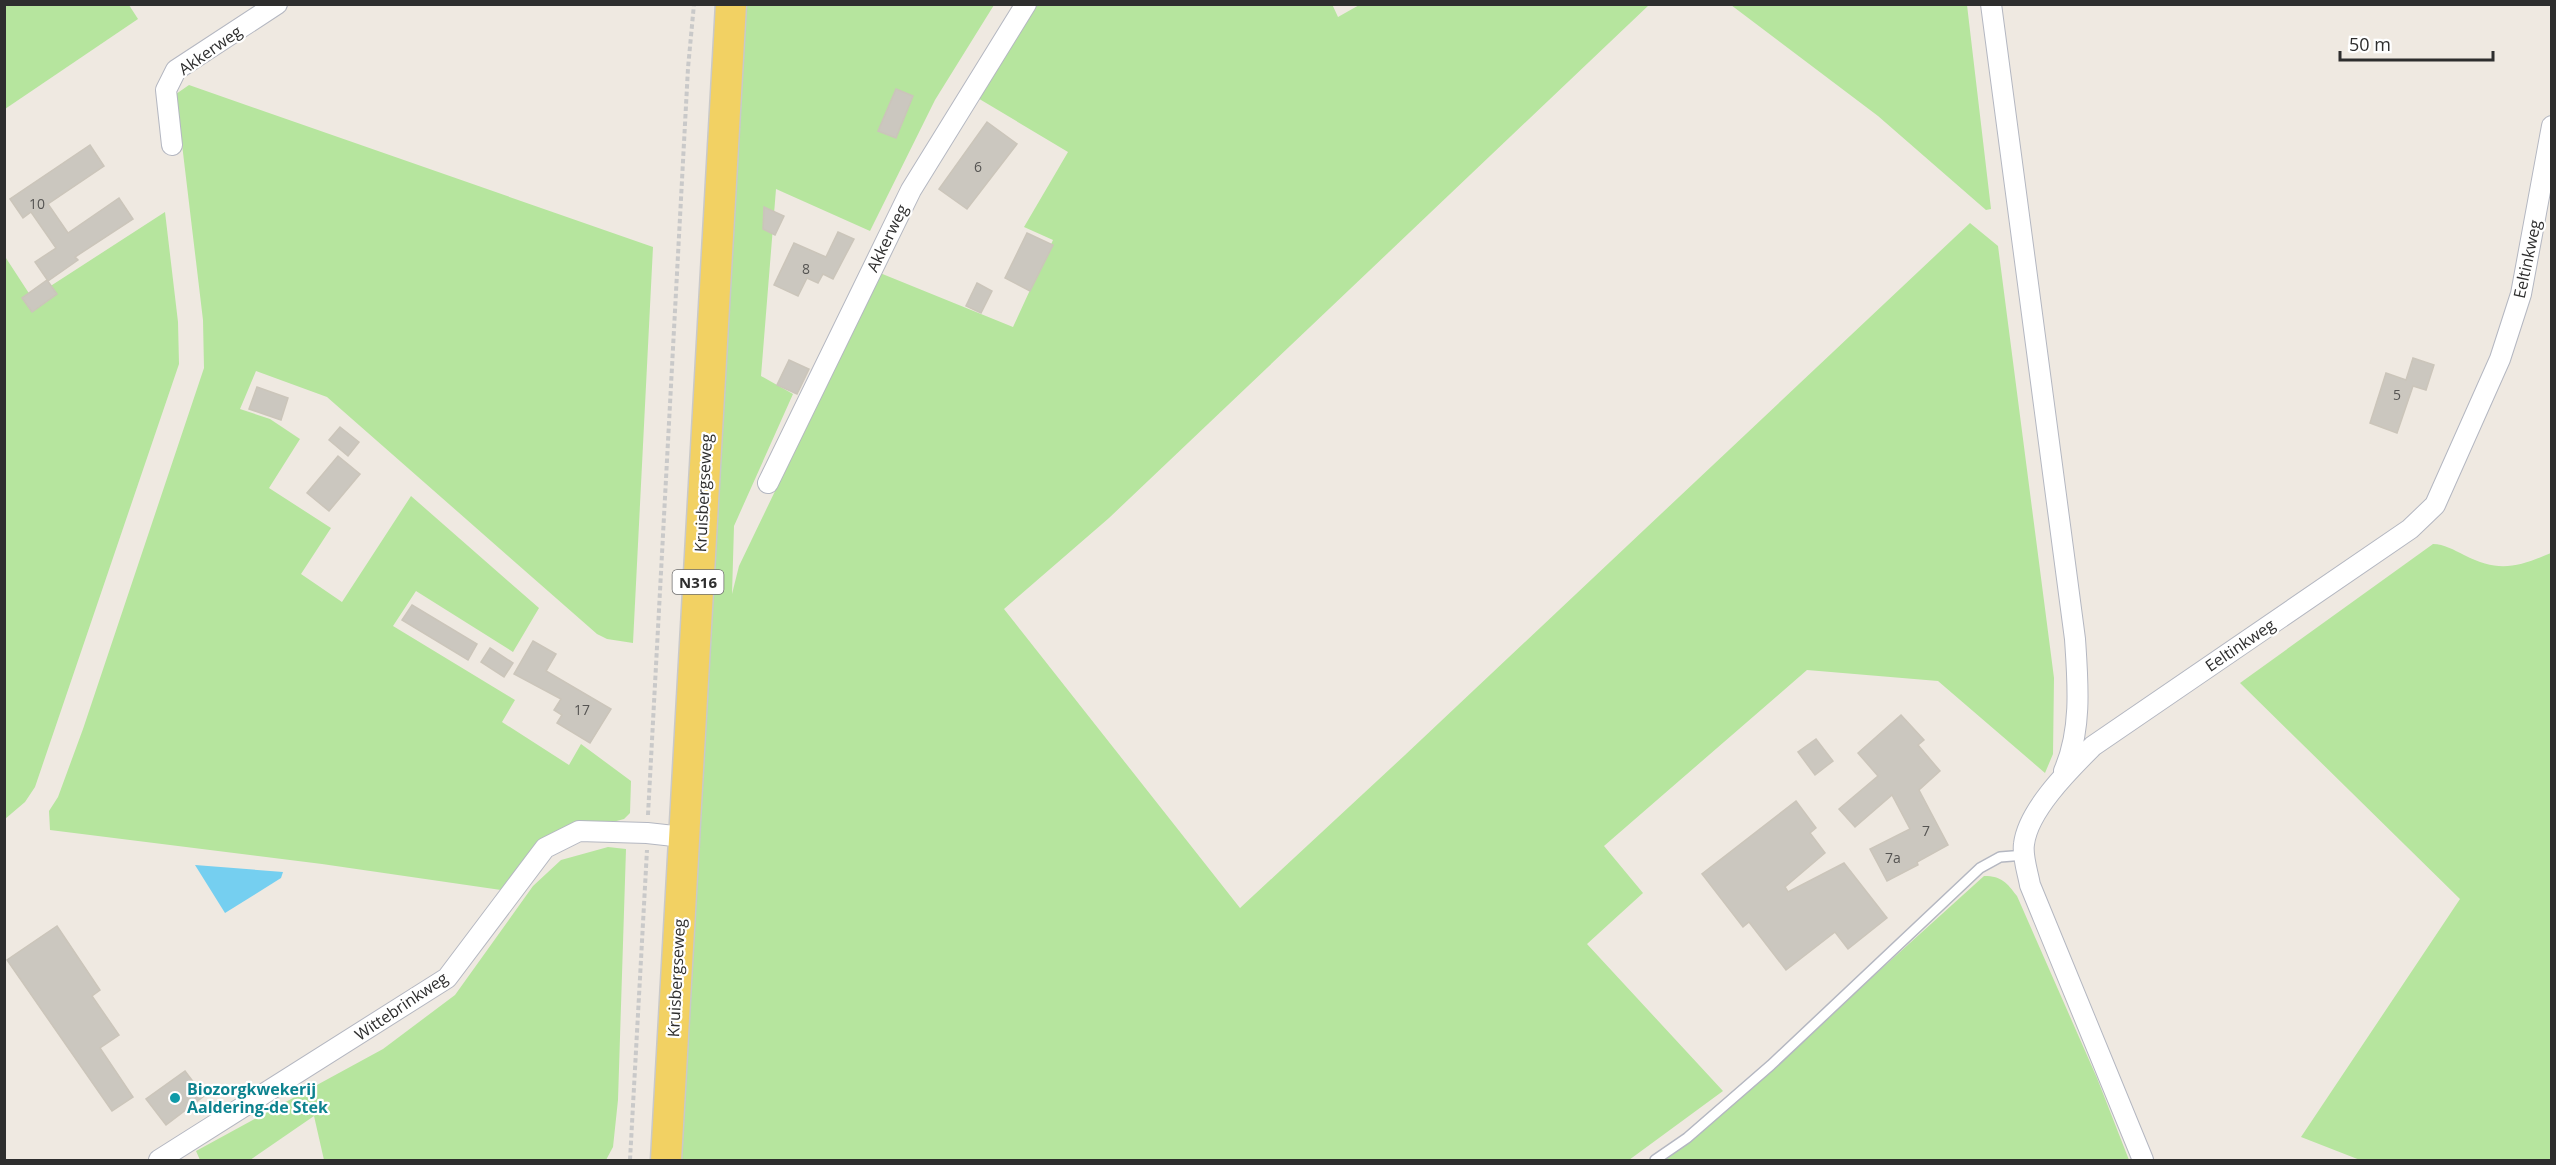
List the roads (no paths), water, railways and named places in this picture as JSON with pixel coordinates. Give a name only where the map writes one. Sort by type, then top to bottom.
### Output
[{"type":"main road","name":"Kruisbergseweg","points":[[666,1161],[731,4]]},
{"type":"street","name":"Akkerweg","points":[[172,145],[166,90],[176,70],[277,4]]},
{"type":"street","name":"Akkerweg","points":[[768,483],[911,190],[1026,4]]},
{"type":"street","points":[[1991,4],[2074,639],[2079,693],[2070,756],[2061,777]]},
{"type":"street","name":"Eeltinkweg","points":[[2143,1161],[2030,885],[2024,845],[2032,821],[2061,777],[2093,746],[2410,529],[2435,505],[2500,359],[2521,294],[2552,126]]},
{"type":"street","name":"Wittebrinkweg","points":[[159,1161],[447,978],[545,848],[579,831],[647,833],[683,837]]},
{"type":"lane","points":[[1654,1161],[1687,1138],[1771,1065],[1980,868],[2000,857],[2025,855]]},
{"type":"water","points":[[195,865],[283,872],[281,878],[225,913]]},
{"type":"place","name":"Biozorgkwekerij Aaldering-de Stek","points":[[175,1098]]}]
